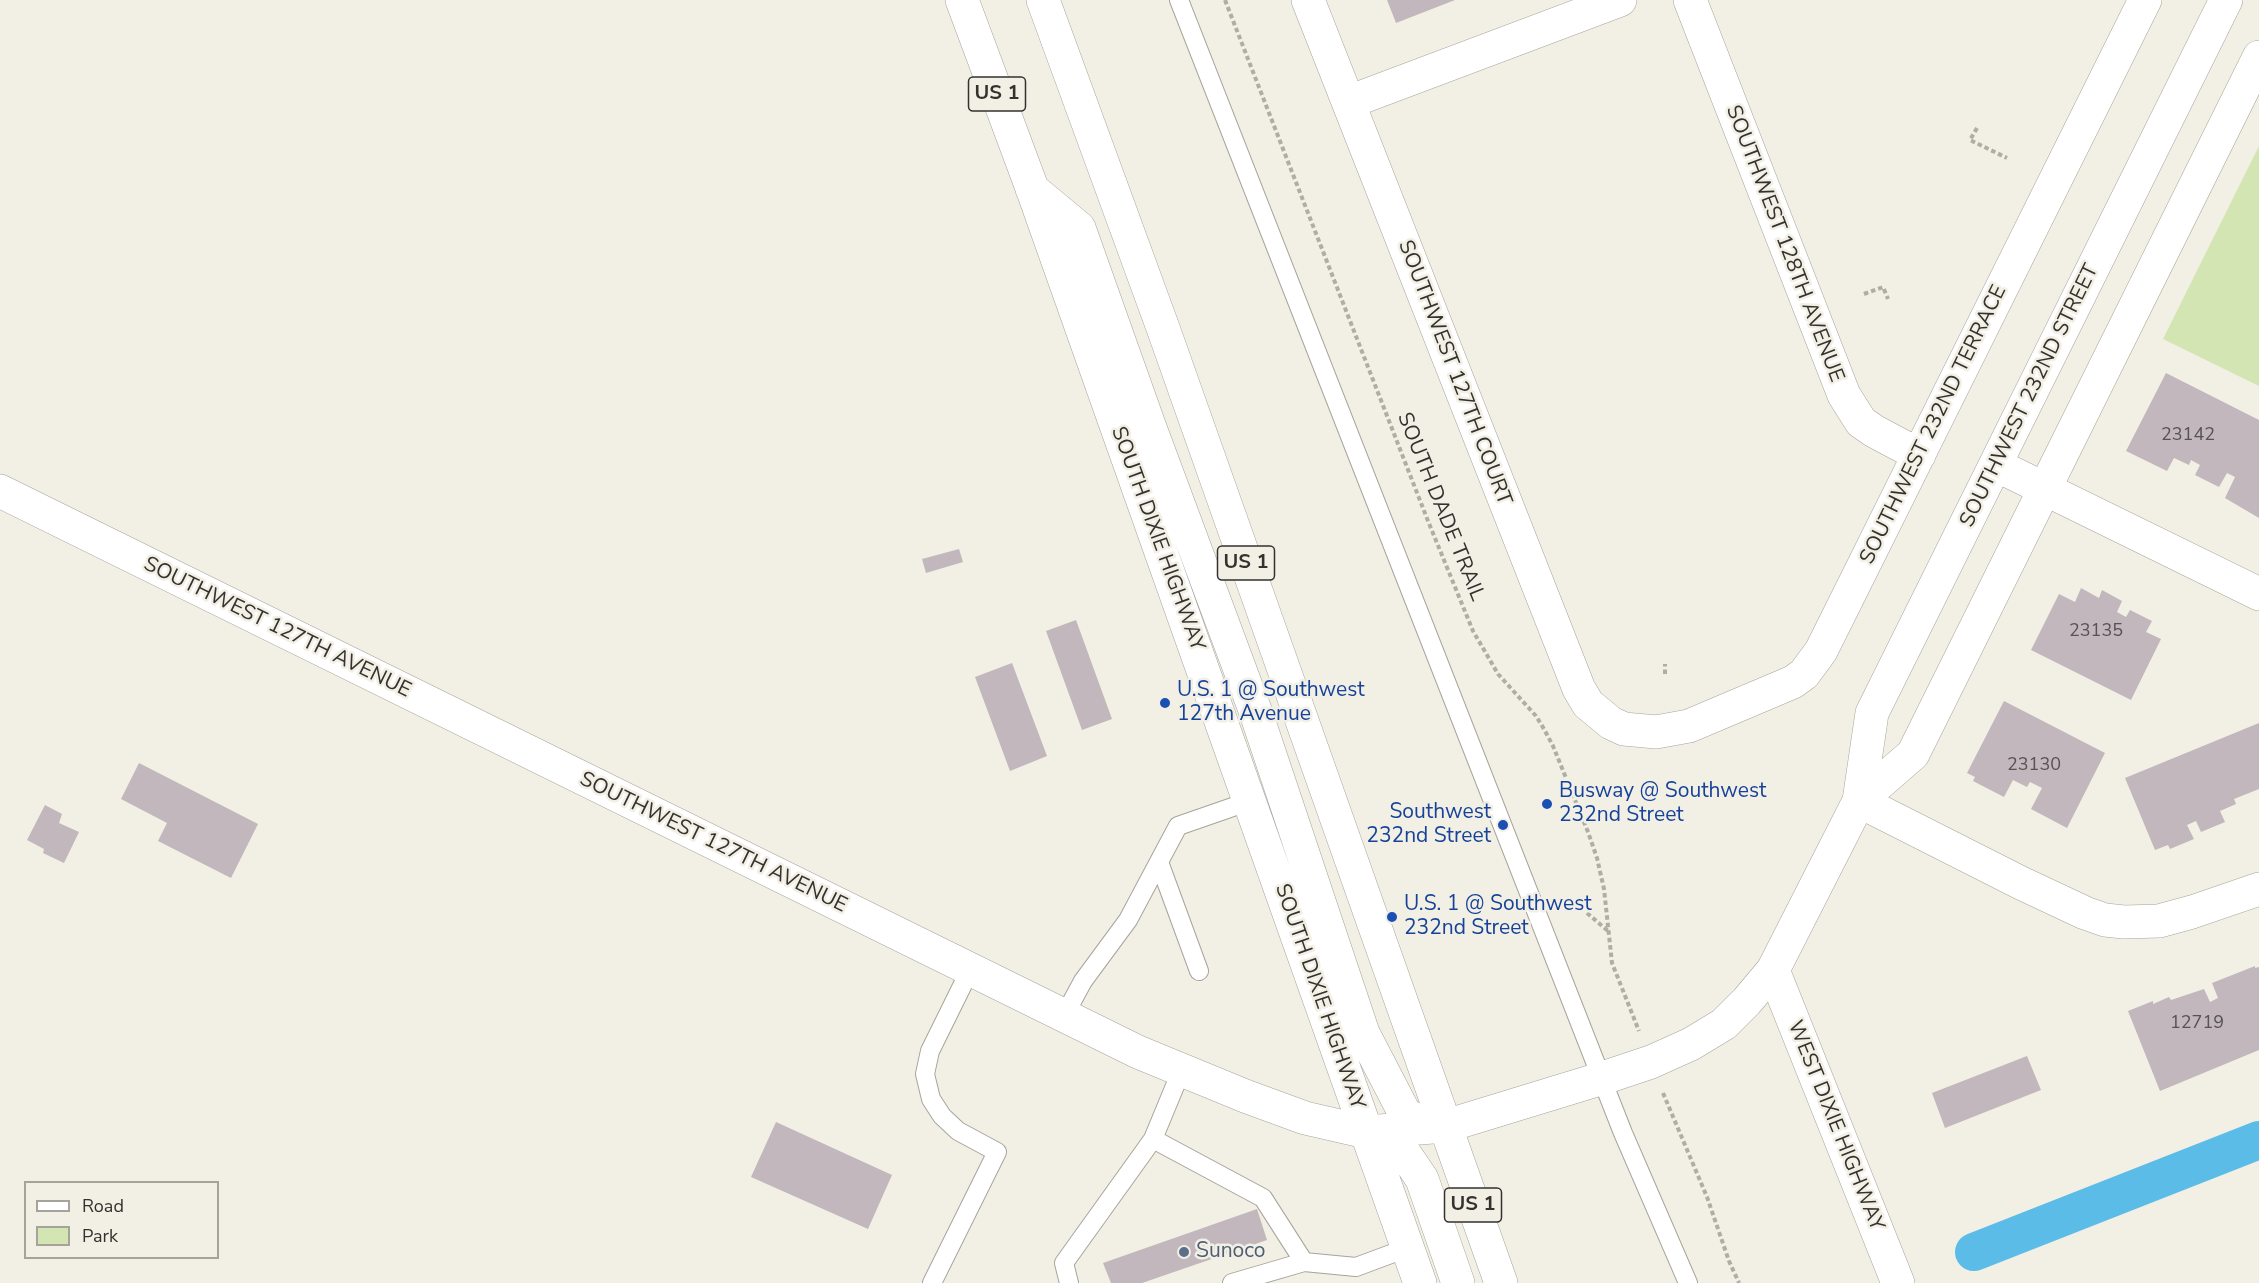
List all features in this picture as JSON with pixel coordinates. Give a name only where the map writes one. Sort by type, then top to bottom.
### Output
[{"type":"main road","name":"SOUTH DIXIE HIGHWAY","points":[[962,0],[1032,188],[1420,1283]]},
{"type":"main road","name":"US 1","points":[[1044,0],[1163,328],[1501,1283]]},
{"type":"main road","name":"SOUTHWEST 127TH COURT","points":[[1308,0],[1570,670],[1588,704],[1599,715],[1624,729]]},
{"type":"main road","points":[[1349,102],[1620,0]]},
{"type":"main road","name":"SOUTHWEST 128TH AVENUE","points":[[1690,0],[1844,395],[1862,422],[1874,431],[1919,454]]},
{"type":"main road","name":"SOUTHWEST 232ND TERRACE","points":[[1624,729],[1656,732],[1689,726],[1756,699],[1803,674],[1827,640],[2145,0]]},
{"type":"main road","name":"SOUTHWEST 232ND STREET","points":[[1446,1126],[1491,1114],[1651,1062],[1711,1033],[1724,1024],[1773,970],[1859,801],[1872,713],[2226,0]]},
{"type":"main road","name":"SOUTHWEST 232ND STREET","points":[[1859,801],[1913,754],[2259,57]]},
{"type":"main road","points":[[1032,188],[1078,228],[1255,710],[1363,1033],[1405,1114],[1418,1120],[1446,1126]]},
{"type":"main road","points":[[1996,465],[2259,594]]},
{"type":"main road","name":"SOUTHWEST 127TH AVENUE","points":[[0,491],[1138,1052],[1305,1118],[1366,1132],[1446,1126]]},
{"type":"main road","points":[[1859,801],[2085,913],[2105,920],[2159,921],[2259,889]]},
{"type":"main road","name":"WEST DIXIE HIGHWAY","points":[[1773,970],[1898,1283]]},
{"type":"main road","points":[[1366,1132],[1390,1143],[1405,1154],[1422,1179],[1458,1283]]},
{"type":"lane","points":[[1179,0],[1623,1132],[1688,1282]]},
{"type":"lane","points":[[1064,1016],[1083,981],[1128,920],[1178,826],[1250,801]]},
{"type":"lane","points":[[1159,862],[1199,971]]},
{"type":"lane","points":[[932,1283],[997,1152],[958,1131],[942,1116],[931,1099],[925,1074],[930,1051],[970,970]]},
{"type":"lane","points":[[1069,1283],[1064,1263],[1153,1139],[1182,1069]]},
{"type":"lane","points":[[1153,1139],[1263,1198],[1304,1262]]},
{"type":"lane","points":[[1232,1283],[1304,1262],[1356,1267],[1407,1248]]},
{"type":"path","name":"SOUTH DADE TRAIL","points":[[1225,0],[1473,631],[1498,674],[1536,716],[1558,757],[1598,858],[1604,889],[1612,963],[1633,1016]]},
{"type":"path","points":[[1977,128],[1970,140],[2007,158]]},
{"type":"path","points":[[1864,294],[1883,287],[1888,299]]},
{"type":"path","points":[[1665,664],[1665,674]]},
{"type":"path","points":[[1587,913],[1608,931]]},
{"type":"path","points":[[1669,1107],[1707,1197],[1739,1283]]},
{"type":"green space","points":[[2259,146],[2259,386],[2163,339]]},
{"type":"building","points":[[1387,0],[1455,0],[1396,23]]},
{"type":"building","points":[[2166,373],[2259,420],[2259,518],[2225,498],[2235,477],[2227,473],[2219,487],[2195,475],[2200,465],[2191,460],[2189,465],[2174,458],[2167,471],[2126,451]]},
{"type":"building","points":[[959,549],[963,562],[926,573],[922,559]]},
{"type":"building","points":[[2081,588],[2099,598],[2102,590],[2122,601],[2117,612],[2126,617],[2130,610],[2152,621],[2146,632],[2161,639],[2131,700],[2031,650],[2059,594],[2075,602]]},
{"type":"building","points":[[1076,620],[1112,719],[1082,730],[1046,631]]},
{"type":"building","points":[[1012,663],[1047,756],[1010,771],[975,677]]},
{"type":"building","points":[[2004,701],[2105,753],[2067,828],[2031,809],[2042,788],[2030,782],[2027,787],[2013,780],[2004,797],[1973,781],[1975,777],[1967,773]]},
{"type":"building","points":[[2259,723],[2259,789],[2234,799],[2236,804],[2220,811],[2225,822],[2201,832],[2196,821],[2187,825],[2194,839],[2170,849],[2168,845],[2155,850],[2125,778]]},
{"type":"building","points":[[139,763],[258,824],[231,878],[158,841],[167,823],[121,799]]},
{"type":"building","points":[[45,805],[62,814],[59,823],[79,832],[64,863],[43,853],[44,849],[27,840]]},
{"type":"building","points":[[2255,966],[2255,968],[2259,967],[2259,1050],[2160,1091],[2128,1011],[2153,1001],[2153,1004],[2169,997],[2171,1000],[2204,989],[2210,1002],[2218,998],[2212,983]]},
{"type":"building","points":[[2027,1056],[2041,1090],[1945,1128],[1932,1093]]},
{"type":"building","points":[[776,1122],[892,1175],[868,1229],[751,1177]]},
{"type":"building","name":"Sunoco","points":[[1257,1209],[1267,1240],[1142,1283],[1111,1283],[1103,1263]]},
{"type":"waterway","points":[[1974,1252],[2259,1140]]},
{"type":"place","name":"U.S. 1 @ Southwest 127th Avenue","points":[[1165,703]]},
{"type":"place","name":"Busway @ Southwest 232nd Street","points":[[1547,804]]},
{"type":"place","name":"Southwest 232nd Street","points":[[1503,825]]},
{"type":"place","name":"U.S. 1 @ Southwest 232nd Street","points":[[1392,917]]},
{"type":"place","name":"Sunoco","points":[[1184,1252]]}]
